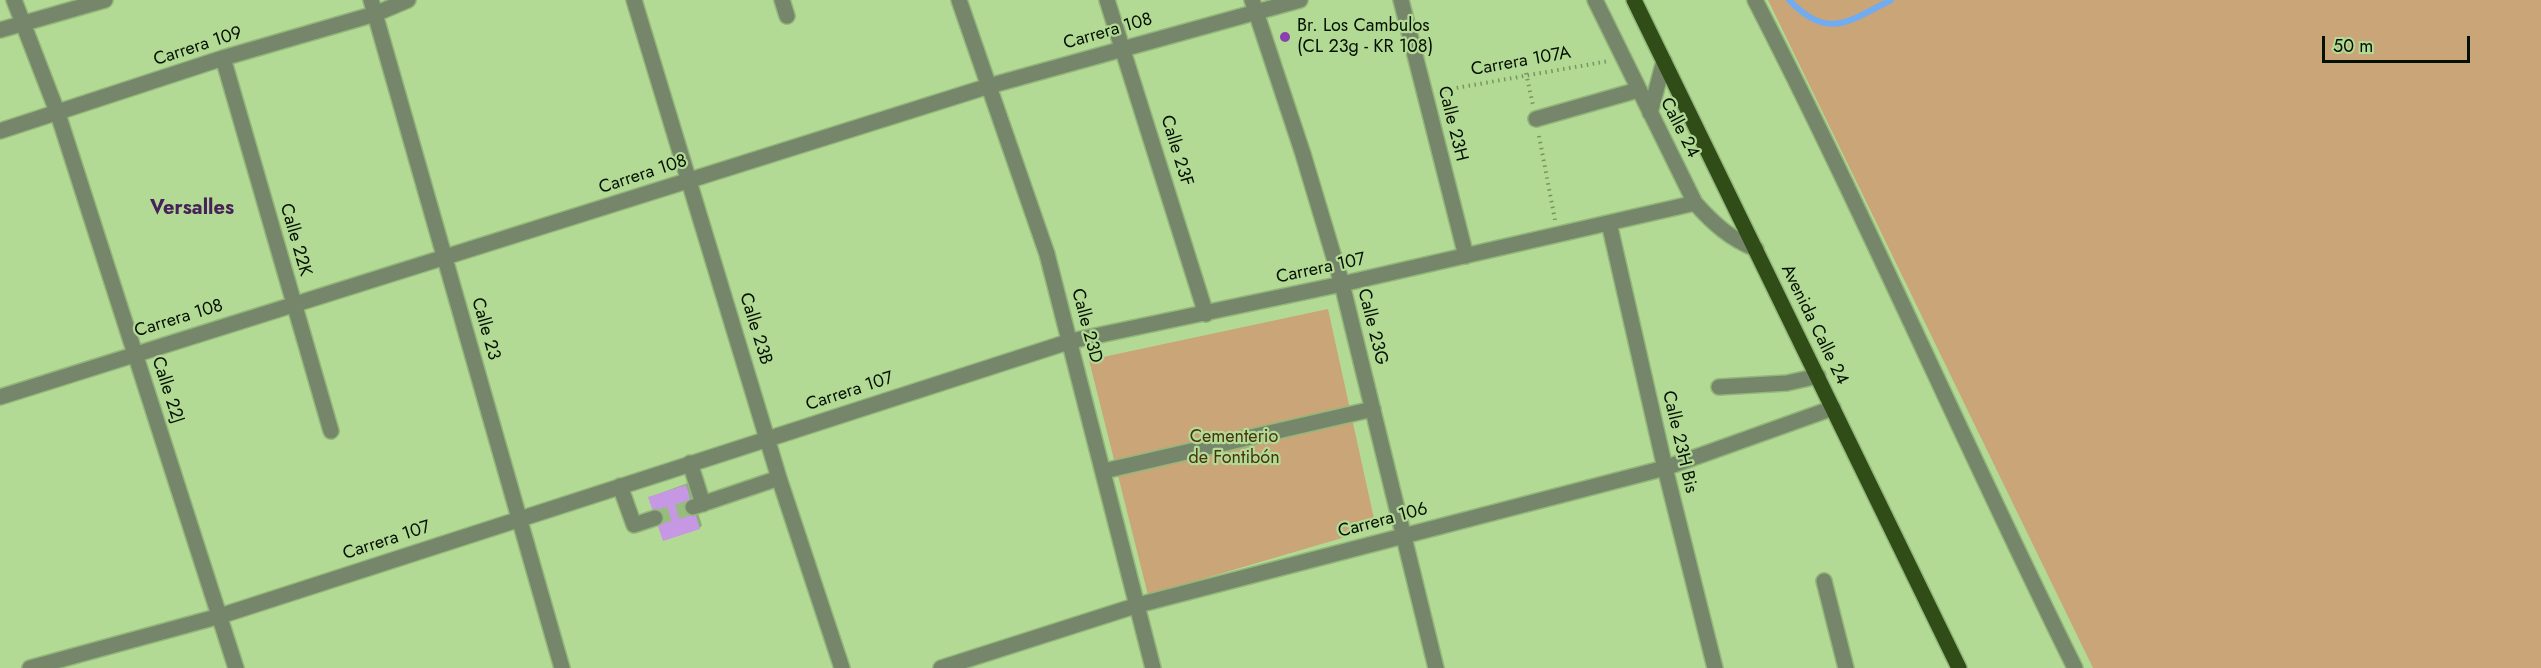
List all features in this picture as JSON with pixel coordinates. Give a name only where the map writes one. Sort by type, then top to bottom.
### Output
[{"type":"main road","name":"Avenida Calle 24","points":[[1634,0],[1959,668]]},
{"type":"street","name":"Calle 22J","points":[[14,0],[58,114],[237,668]]},
{"type":"street","points":[[0,30],[64,6],[105,0]]},
{"type":"street","name":"Carrera 109","points":[[0,131],[58,114],[373,7],[408,0]]},
{"type":"street","name":"Calle 23B","points":[[634,0],[779,478],[843,668]]},
{"type":"street","points":[[782,0],[787,16]]},
{"type":"street","name":"Calle 23D","points":[[959,0],[1047,254],[1153,668]]},
{"type":"street","name":"Calle 23F","points":[[1107,0],[1206,314]]},
{"type":"street","name":"Carrera 108","points":[[0,397],[989,86],[1124,48],[1253,6],[1300,0]]},
{"type":"street","name":"Calle 23H","points":[[1401,0],[1466,256]]},
{"type":"street","name":"Calle 24","points":[[1594,0],[1695,203],[1716,226],[1737,242],[1755,249]]},
{"type":"street","points":[[1755,0],[1831,147],[2075,668]]},
{"type":"street","name":"Calle 23G","points":[[1253,6],[1303,154],[1342,284],[1436,668]]},
{"type":"street","name":"Calle 23","points":[[373,7],[562,668]]},
{"type":"street","name":"Calle 22K","points":[[223,58],[331,431]]},
{"type":"street","points":[[1650,113],[1664,61]]},
{"type":"street","points":[[1536,119],[1638,90]]},
{"type":"street","name":"Carrera 107","points":[[30,668],[220,616],[1071,341],[1342,284],[1695,203]]},
{"type":"street","name":"Calle 23H Bis","points":[[1609,223],[1665,468],[1715,668]]},
{"type":"street","points":[[1719,387],[1787,383],[1818,376]]},
{"type":"street","name":"Carrera 106","points":[[941,668],[1138,605],[1665,468],[1833,408]]},
{"type":"street","points":[[1104,471],[1373,409]]},
{"type":"street","points":[[690,463],[698,505],[779,478]]},
{"type":"street","points":[[620,486],[634,525],[655,518]]},
{"type":"street","points":[[1824,581],[1846,668]]},
{"type":"path","name":"Carrera 107A","points":[[1424,94],[1526,73],[1624,58]]},
{"type":"path","points":[[1526,73],[1558,235]]},
{"type":"green space","points":[[1768,0],[2541,0],[2541,668],[2093,668]]},
{"type":"green space","name":"Cementerio de Fontibón","points":[[1328,309],[1376,528],[1148,595],[1089,360]]},
{"type":"building","points":[[686,485],[700,529],[663,541],[648,497]]},
{"type":"waterway","points":[[1789,0],[1803,13],[1827,24],[1851,20],[1891,0]]},
{"type":"tunnel","points":[[655,518],[693,507]]},
{"type":"place","name":"Br. Los Cambulos (CL 23g - KR 108)","points":[[1285,37]]},
{"type":"district","name":"Versalles","points":[[192,209]]}]
